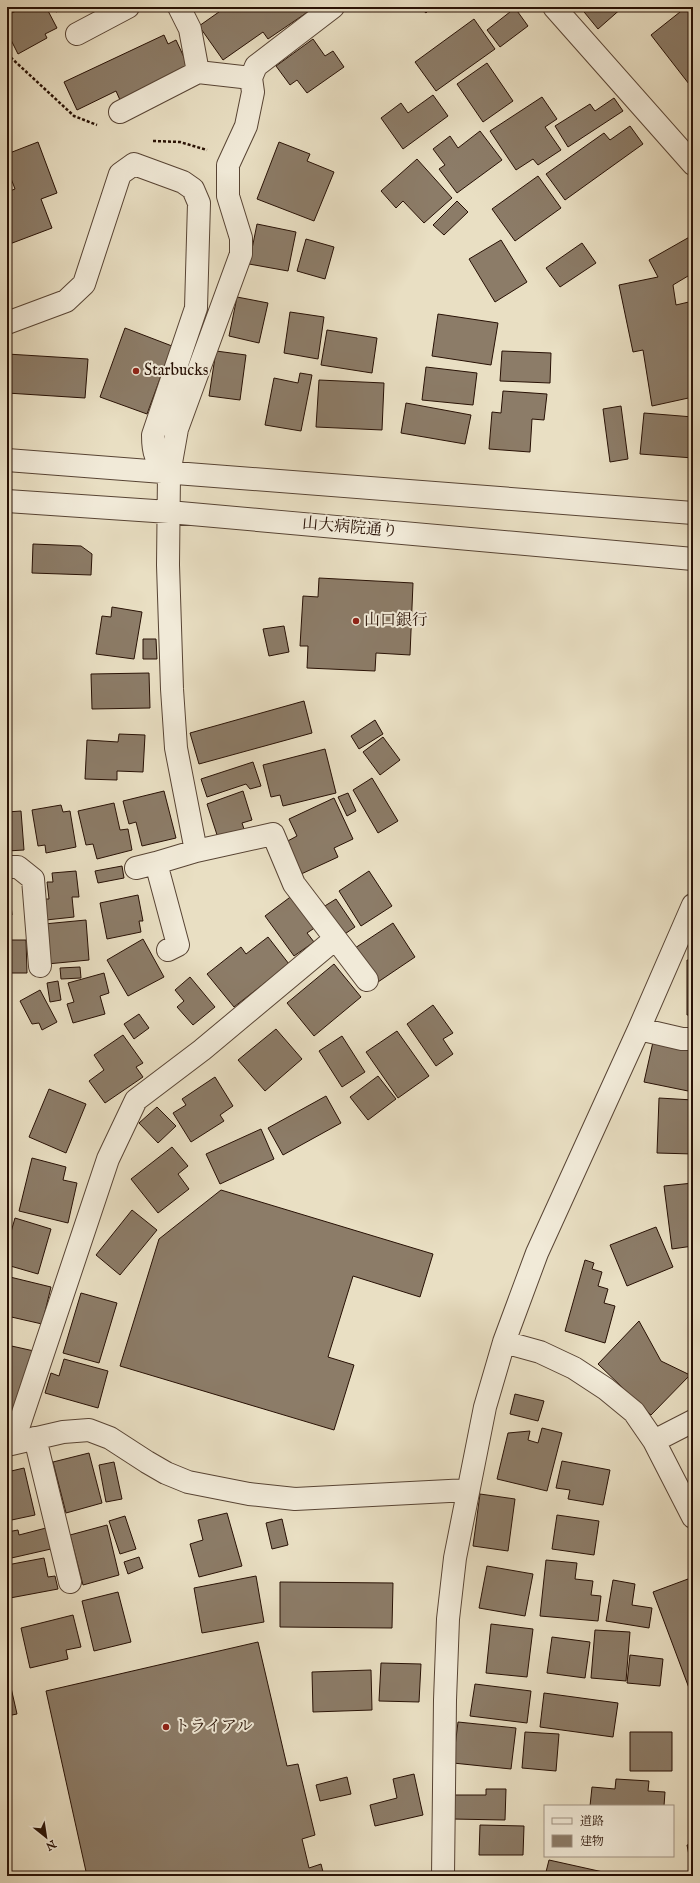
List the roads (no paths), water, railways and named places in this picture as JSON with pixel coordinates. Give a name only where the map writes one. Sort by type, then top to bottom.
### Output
[{"type":"street","points":[[77,34],[128,7]]},
{"type":"street","points":[[179,7],[190,29],[198,72]]},
{"type":"street","points":[[196,851],[176,748],[172,689],[168,565],[169,474],[177,429],[241,254],[241,238],[228,196],[228,165],[246,126],[253,92],[251,78],[256,66],[333,7]]},
{"type":"street","points":[[554,7],[693,164]]},
{"type":"street","points":[[120,112],[198,72],[251,78]]},
{"type":"street","points":[[7,323],[66,301],[84,284],[120,174],[126,168],[134,164],[183,182],[193,189],[199,203],[196,308],[153,435],[153,452],[169,474]]},
{"type":"street","points":[[7,460],[169,474],[693,513]]},
{"type":"street","name":"山大病院通り","points":[[7,501],[169,512],[693,559]]},
{"type":"street","points":[[168,950],[178,945],[146,865],[196,851],[273,834],[294,884],[367,980]]},
{"type":"street","points":[[7,867],[18,867],[32,879],[40,966]]},
{"type":"street","points":[[443,1876],[445,1700],[448,1619],[455,1558],[485,1407],[504,1342],[537,1252],[639,1029],[693,905]]},
{"type":"street","points":[[10,1444],[108,1159],[136,1100],[202,1050],[335,939]]},
{"type":"street","points":[[639,1029],[682,1039],[693,1039]]},
{"type":"street","points":[[504,1342],[540,1352],[574,1368],[606,1389],[634,1412],[654,1441],[693,1517]]},
{"type":"street","points":[[654,1441],[693,1421]]},
{"type":"street","points":[[10,1444],[63,1432],[89,1430],[110,1438],[147,1462],[188,1482],[249,1494],[295,1499],[468,1490]]},
{"type":"street","points":[[35,1438],[70,1582]]},
{"type":"place","name":"Starbucks","points":[[136,371]]},
{"type":"place","name":"山口銀行","points":[[356,621]]},
{"type":"place","name":"トライアル","points":[[166,1727]]}]
